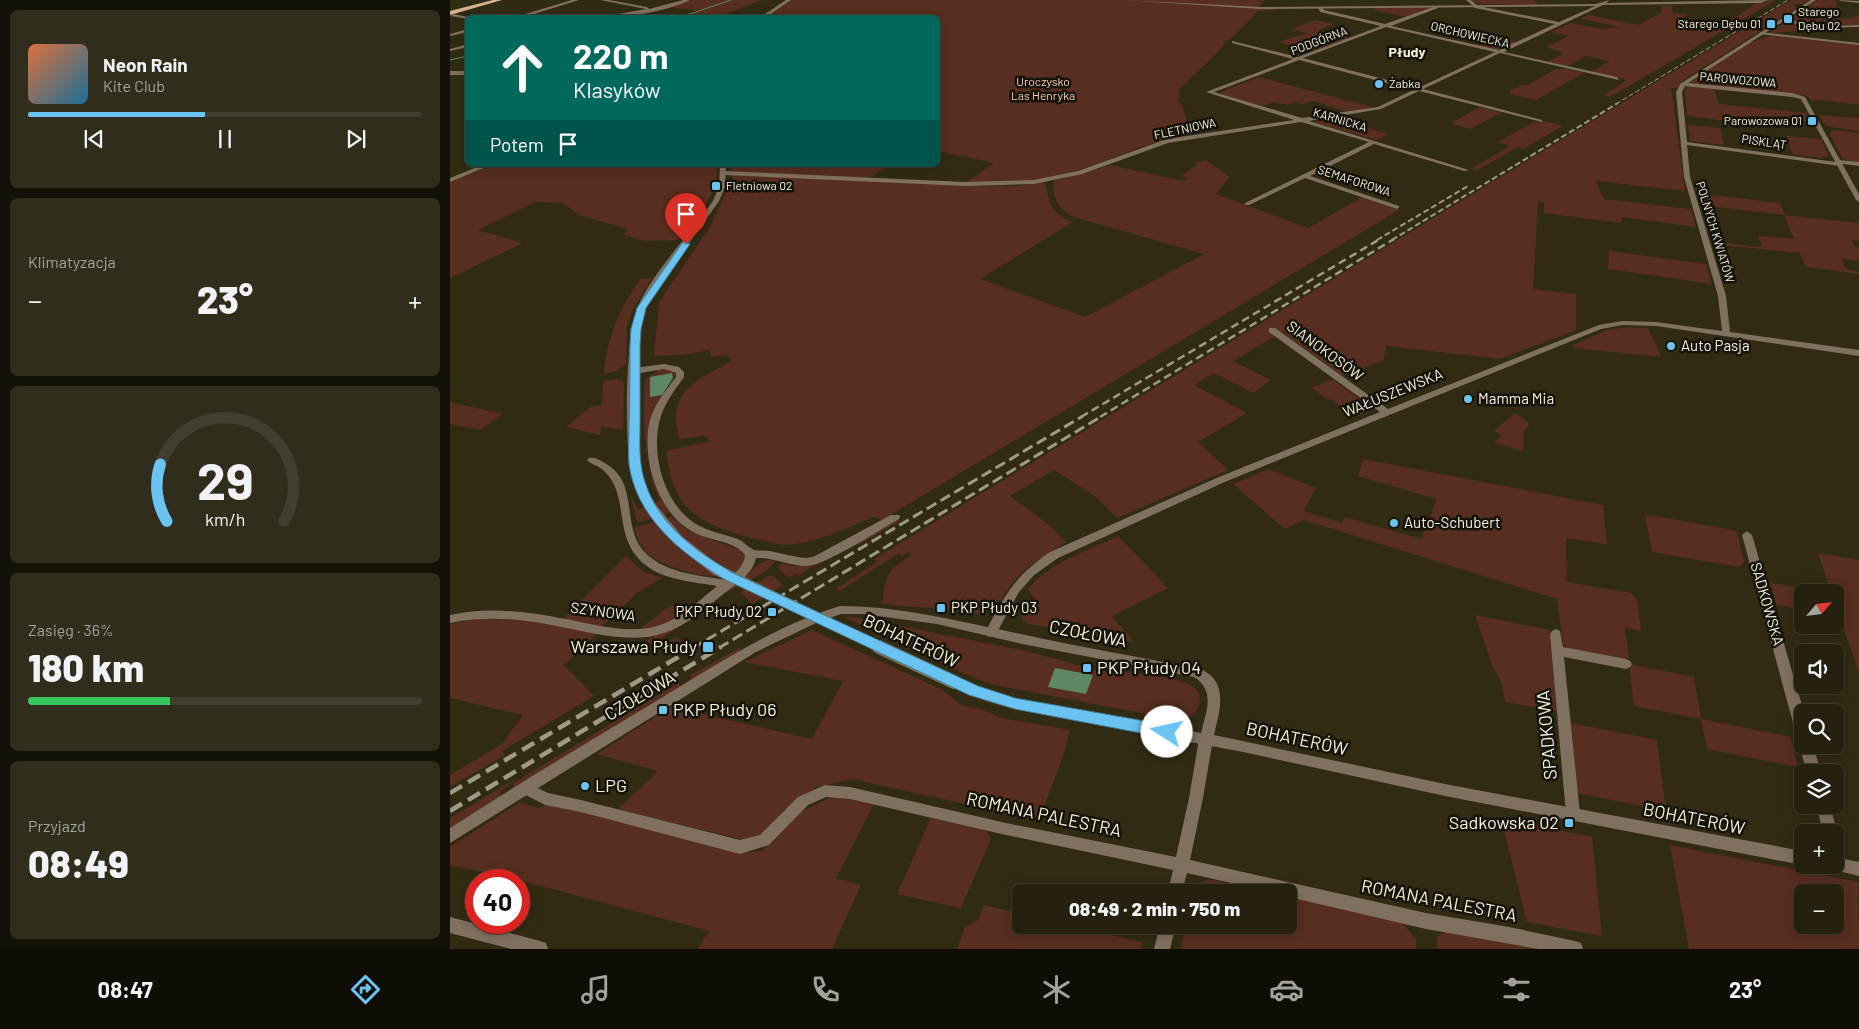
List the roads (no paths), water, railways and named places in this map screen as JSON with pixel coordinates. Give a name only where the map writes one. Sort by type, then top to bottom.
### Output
[{"type":"main road","points":[[450,8],[482,0]]},
{"type":"main road","points":[[452,14],[499,0]]},
{"type":"street","points":[[524,15],[577,0]]},
{"type":"street","points":[[602,0],[656,9]]},
{"type":"street","points":[[617,15],[656,9],[688,0]]},
{"type":"street","points":[[766,15],[789,0]]},
{"type":"street","points":[[1126,0],[1250,8],[1436,7],[1763,1]]},
{"type":"street","points":[[1468,0],[1474,6],[1561,24]]},
{"type":"street","points":[[1602,4],[1607,0]]},
{"type":"street","points":[[1683,84],[1814,0]]},
{"type":"street","points":[[1841,0],[1859,2]]},
{"type":"street","name":"FLETNIOWA","points":[[723,169],[965,184],[1025,183],[1080,173],[1167,141],[1379,108],[1602,4]]},
{"type":"street","name":"PODGÓRNA","points":[[1209,92],[1436,7]]},
{"type":"street","name":"ORCHOWIECKA","points":[[1320,8],[1325,12],[1617,79]]},
{"type":"street","points":[[452,14],[465,17]]},
{"type":"street","points":[[1781,20],[1823,28],[1859,26]]},
{"type":"street","points":[[450,35],[465,31]]},
{"type":"street","points":[[1761,33],[1859,44]]},
{"type":"street","points":[[1234,42],[1540,121]]},
{"type":"street","points":[[450,50],[465,46]]},
{"type":"street","points":[[450,72],[465,74]]},
{"type":"street","name":"PAROWOZOWA","points":[[1683,84],[1792,95],[1806,100],[1840,163]]},
{"type":"street","name":"POLNYCH KWIATÓW","points":[[1683,84],[1679,92],[1687,177],[1722,296],[1726,334]]},
{"type":"street","name":"KARNICKA","points":[[1209,92],[1466,170]]},
{"type":"street","name":"SEMAFOROWA","points":[[1247,204],[1374,142]]},
{"type":"street","name":"PISKLĄT","points":[[1684,143],[1859,164]]},
{"type":"street","points":[[1840,163],[1859,200]]},
{"type":"street","points":[[450,180],[483,167]]},
{"type":"street","name":"BOHATERÓW","points":[[723,169],[722,187],[716,202],[642,308],[636,329],[634,372],[635,464],[640,485],[649,505],[671,534],[701,559],[728,576],[954,682],[1015,704],[1206,739],[1446,790],[1794,856]]},
{"type":"street","points":[[450,170],[464,174]]},
{"type":"street","name":"SEMAFOROWA","points":[[1304,176],[1397,207]]},
{"type":"street","name":"WAŁUSZEWSKA","points":[[991,633],[1016,585],[1033,568],[1054,555],[1223,480],[1386,412],[1611,324],[1656,324],[1859,353]]},
{"type":"street","name":"SIANOKOSÓW","points":[[1272,330],[1386,412]]},
{"type":"street","points":[[634,372],[663,366],[677,369],[680,372],[680,377],[660,407],[654,423],[652,438],[659,479],[674,508],[695,529],[745,547],[751,554],[766,554],[800,563],[815,561],[895,517]]},
{"type":"street","points":[[592,460],[606,466],[617,477],[631,540],[643,557],[658,567],[673,573],[727,584]]},
{"type":"street","name":"SADKOWSKA","points":[[1747,535],[1795,704]]},
{"type":"street","name":"SZYNOWA","points":[[450,619],[476,614],[518,616],[622,633],[647,633],[661,630],[677,622],[727,584],[747,567],[751,554]]},
{"type":"street","name":"CZOŁOWA","points":[[450,836],[752,649],[808,622],[840,610],[853,609],[937,620],[991,633],[1202,675],[1211,683],[1215,693],[1196,798],[1177,884]]},
{"type":"street","name":"SPADKOWA","points":[[1556,634],[1573,814]]},
{"type":"street","points":[[1558,651],[1626,664]]},
{"type":"street","name":"ROMANA PALESTRA","points":[[525,788],[545,799],[581,806],[740,847],[764,840],[803,801],[825,791],[850,793],[1006,829],[1182,865],[1426,921],[1509,935],[1575,949]]},
{"type":"street","points":[[1844,866],[1859,869]]},
{"type":"street","points":[[450,925],[540,949]]},
{"type":"street","points":[[1162,949],[1166,934]]},
{"type":"waterway","points":[[687,15],[731,0]]},
{"type":"waterway","points":[[450,60],[465,57]]},
{"type":"railway","points":[[1616,104],[1788,0]]},
{"type":"railway","points":[[1392,240],[1618,103]]},
{"type":"railway","points":[[1377,240],[1468,186]]},
{"type":"railway","points":[[1081,417],[1380,239]]},
{"type":"railway","points":[[1100,417],[1394,239]]},
{"type":"railway","points":[[693,648],[1083,416]]},
{"type":"railway","points":[[719,648],[1102,416]]},
{"type":"railway","points":[[450,793],[695,647]]},
{"type":"railway","points":[[450,811],[721,647]]},
{"type":"place","name":"Starego Dębu 02","points":[[1788,19]]},
{"type":"place","name":"Starego Dębu 01","points":[[1771,24]]},
{"type":"place","name":"Żabka","points":[[1379,84]]},
{"type":"place","name":"Parowozowa 01","points":[[1812,121]]},
{"type":"place","name":"Fletniowa 02","points":[[716,186]]},
{"type":"place","name":"Auto Pasja","points":[[1671,346]]},
{"type":"place","name":"Mamma Mia","points":[[1468,399]]},
{"type":"place","name":"Auto-Schubert","points":[[1394,523]]},
{"type":"place","name":"PKP Płudy 03","points":[[941,608]]},
{"type":"place","name":"PKP Płudy 02","points":[[772,612]]},
{"type":"place","name":"Warszawa Płudy","points":[[708,647]]},
{"type":"place","name":"PKP Płudy 04","points":[[1087,668]]},
{"type":"place","name":"PKP Płudy 06","points":[[663,710]]},
{"type":"place","name":"LPG","points":[[585,786]]},
{"type":"place","name":"Sadkowska 02","points":[[1569,823]]},
{"type":"district","name":"Płudy","points":[[1407,52]]},
{"type":"park label","name":"Uroczysko Las Henryka","points":[[1043,89]]}]
